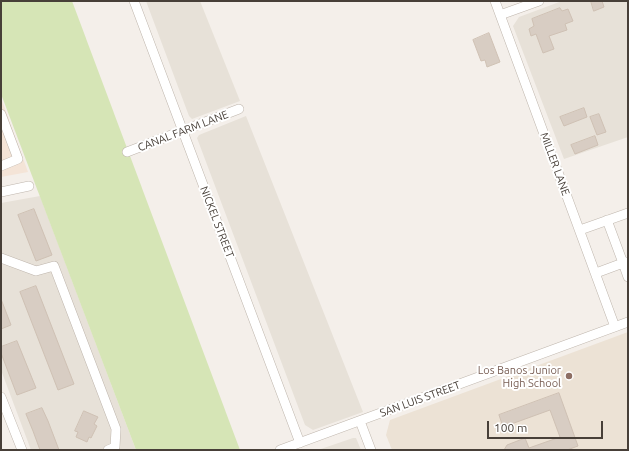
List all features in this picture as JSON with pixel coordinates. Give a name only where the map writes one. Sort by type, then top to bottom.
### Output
[{"type":"street","name":"NICKEL STREET","points":[[134,1],[300,443]]},
{"type":"street","name":"MILLER LANE","points":[[495,1],[616,327]]},
{"type":"street","points":[[500,15],[539,1]]},
{"type":"street","name":"CANAL FARM LANE","points":[[127,152],[239,110]]},
{"type":"street","points":[[1,114],[18,158],[1,166]]},
{"type":"street","points":[[1,192],[29,186]]},
{"type":"street","points":[[580,230],[628,213]]},
{"type":"street","points":[[607,220],[625,262],[628,277]]},
{"type":"street","points":[[1,258],[36,272],[54,266],[116,430],[114,449]]},
{"type":"street","points":[[596,273],[625,262]]},
{"type":"street","name":"SAN LUIS STREET","points":[[280,450],[628,322]]},
{"type":"street","points":[[1,397],[22,450]]},
{"type":"street","points":[[360,421],[371,450]]},
{"type":"shaded area","points":[[146,1],[200,1],[240,101],[192,119],[189,116]]},
{"type":"shaded area","points":[[562,1],[628,1],[628,137],[564,159],[513,26],[519,17]]},
{"type":"shaded area","points":[[1,98],[28,172],[1,177]]},
{"type":"shaded area","points":[[246,116],[363,412],[313,430],[305,425],[197,138],[199,135]]},
{"type":"shaded area","points":[[40,196],[136,450],[31,450],[1,370],[1,203]]},
{"type":"shaded area","name":"Los Banos Junior High School","points":[[628,332],[628,450],[392,450],[386,435],[390,420]]},
{"type":"shaded area","points":[[356,438],[361,450],[318,450]]},
{"type":"green space","points":[[1,1],[72,1],[240,450],[136,450],[1,94]]},
{"type":"building","points":[[591,1],[602,1],[604,7],[594,11]]},
{"type":"building","points":[[560,8],[562,11],[568,9],[573,21],[565,24],[567,30],[549,36],[554,49],[543,53],[536,34],[531,36],[529,29],[534,26],[532,19]]},
{"type":"building","points":[[489,33],[500,62],[487,67],[485,60],[481,61],[473,40]]},
{"type":"building","points":[[584,108],[587,117],[564,126],[560,117]]},
{"type":"building","points":[[599,114],[606,132],[597,135],[590,117]]},
{"type":"building","points":[[595,136],[598,145],[575,154],[571,145]]},
{"type":"building","points":[[34,209],[52,255],[36,261],[18,215]]},
{"type":"building","points":[[36,286],[74,384],[58,390],[20,292]]},
{"type":"building","points":[[1,299],[11,325],[1,329]]},
{"type":"building","points":[[17,341],[36,388],[17,395],[1,353],[1,347]]},
{"type":"building","points":[[559,393],[578,446],[567,450],[504,450],[507,445],[525,438],[529,448],[560,437],[550,410],[503,427],[499,415]]},
{"type":"building","points":[[42,408],[59,450],[40,450],[26,414]]},
{"type":"building","points":[[84,411],[98,417],[94,424],[97,426],[91,438],[89,437],[87,442],[76,437],[78,432],[75,431]]},
{"type":"place","name":"Los Banos Junior High School","points":[[569,376]]}]
